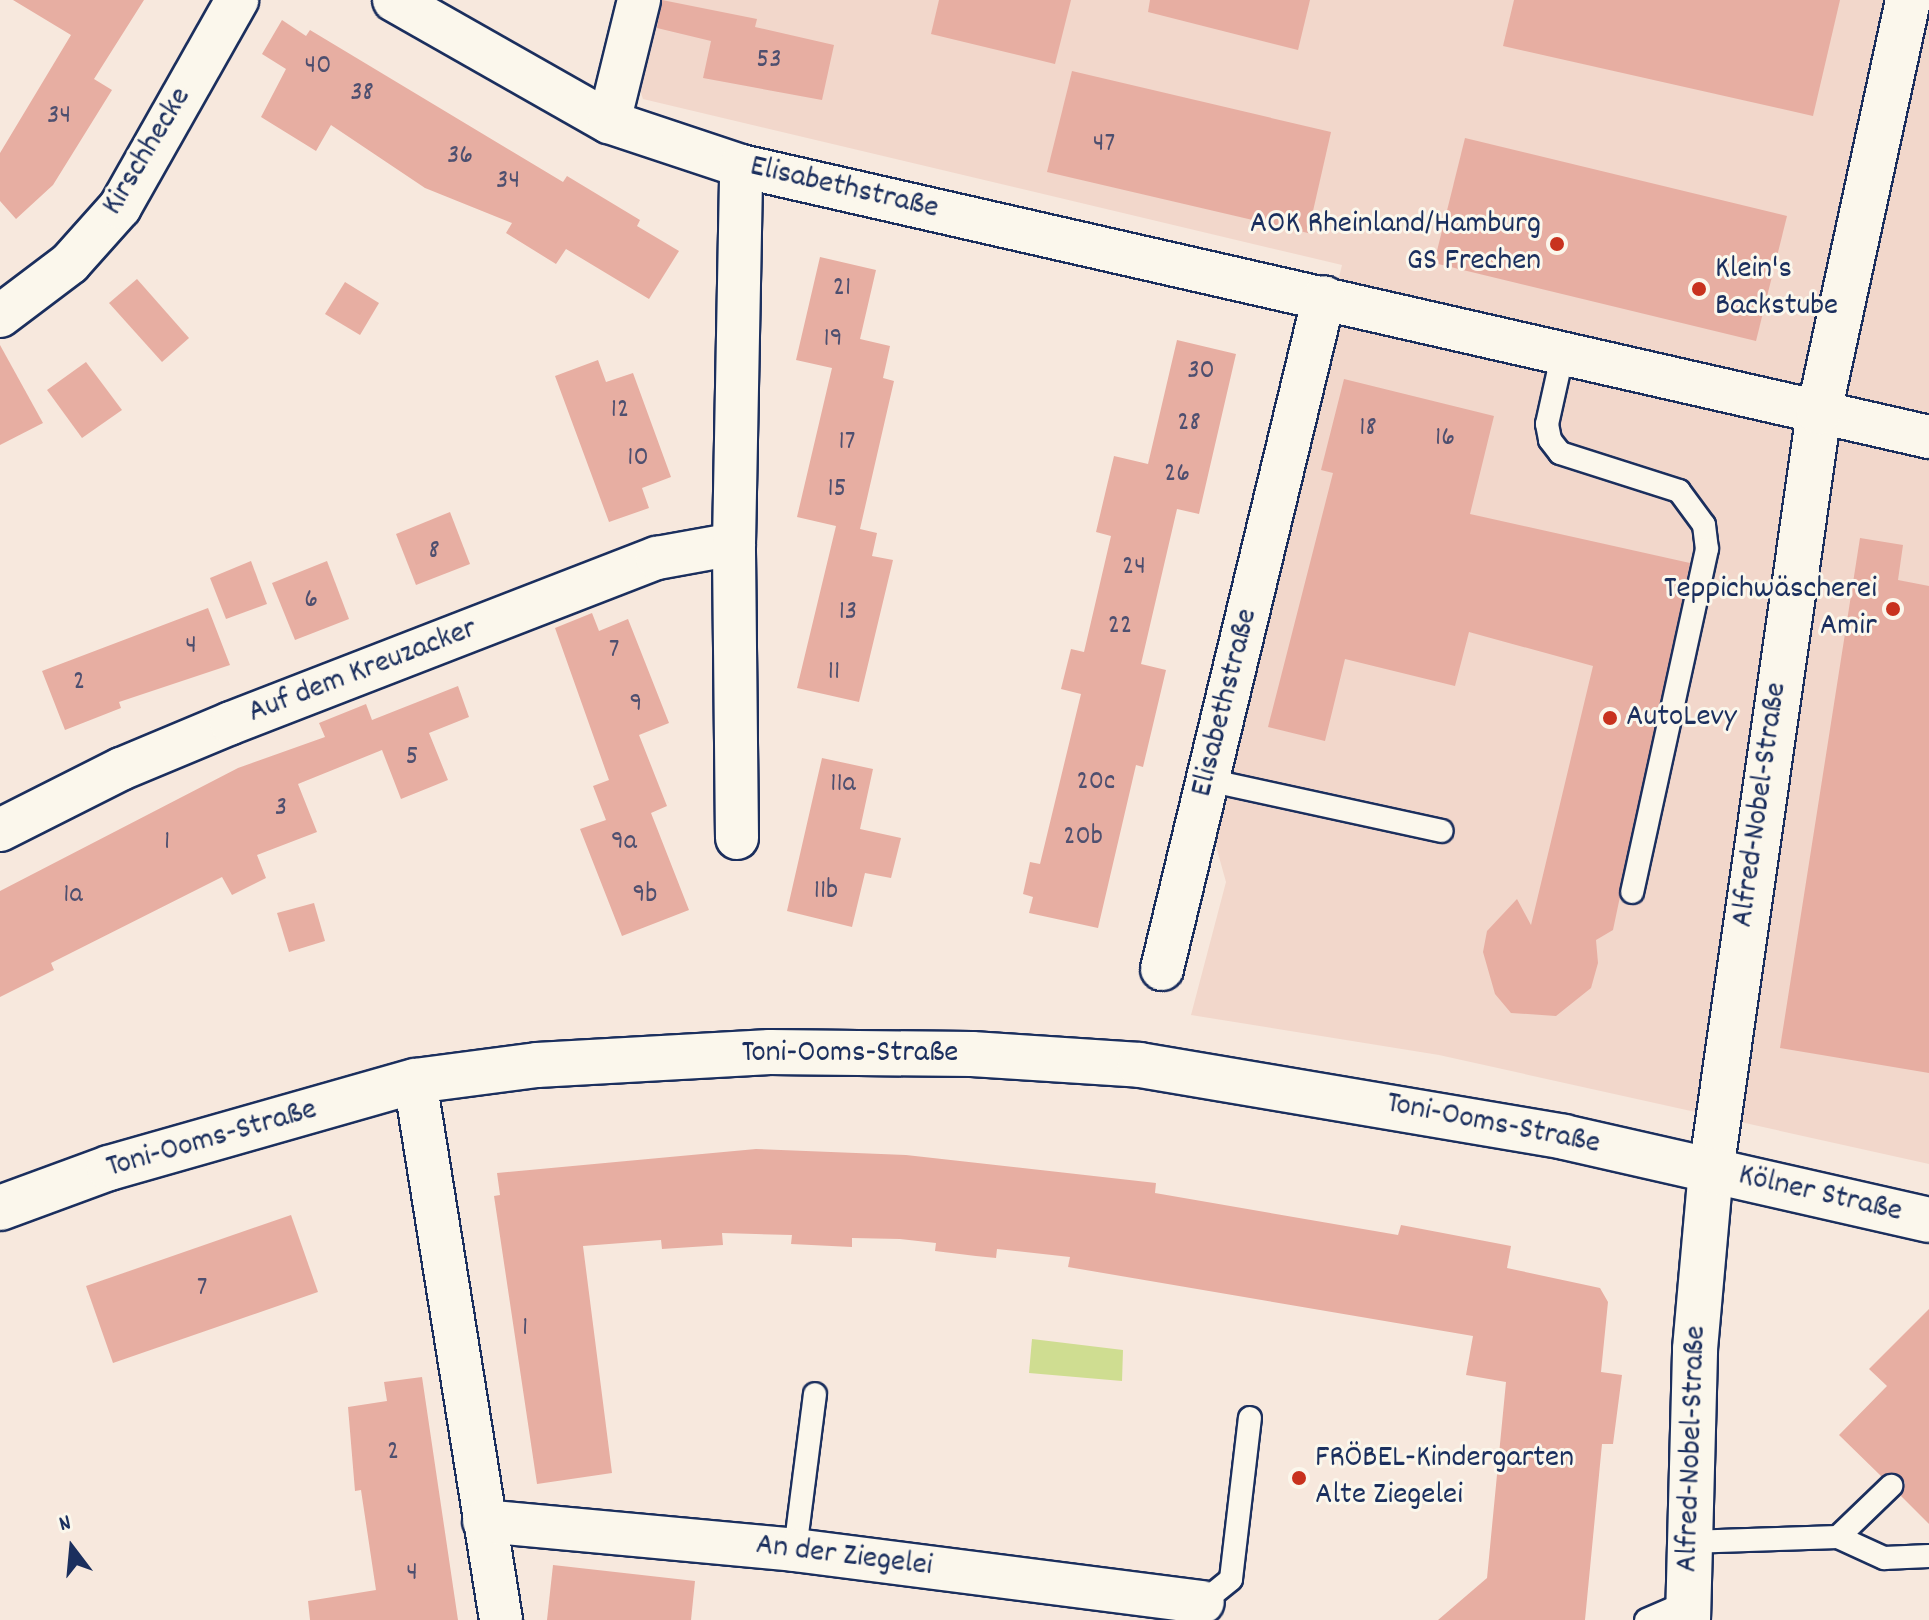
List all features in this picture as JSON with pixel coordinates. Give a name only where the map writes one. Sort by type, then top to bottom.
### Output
[{"type":"main road","name":"Alfred-Nobel-Straße","points":[[1688,1611],[1695,1349],[1711,1171],[1819,412],[1908,0]]},
{"type":"main road","name":"Toni-Ooms-Straße","points":[[0,1208],[109,1168],[415,1081],[537,1065],[770,1052],[972,1054],[1140,1065],[1549,1134],[1711,1171]]},
{"type":"main road","name":"Kölner Straße","points":[[1711,1171],[1929,1220]]},
{"type":"street","name":"Kirschhecke","points":[[0,316],[70,263],[120,207],[237,0]]},
{"type":"street","name":"Elisabethstraße","points":[[394,0],[609,122],[741,166],[1929,437]]},
{"type":"street","points":[[609,122],[639,0]]},
{"type":"street","points":[[737,838],[734,544],[741,166]]},
{"type":"street","name":"Elisabethstraße","points":[[1162,969],[1324,297]]},
{"type":"street","name":"Auf dem Kreuzacker","points":[[0,829],[121,769],[246,717],[657,558],[734,544]]},
{"type":"street","points":[[415,1081],[501,1620]]},
{"type":"street","name":"An der Ziegelei","points":[[484,1521],[795,1550],[1203,1602]]},
{"type":"lane","points":[[1563,352],[1549,414],[1550,440],[1560,453],[1679,491],[1704,525],[1707,549],[1632,892]]},
{"type":"lane","points":[[1208,780],[1441,831]]},
{"type":"lane","points":[[795,1550],[815,1394]]},
{"type":"lane","points":[[1203,1602],[1231,1579],[1250,1418]]},
{"type":"lane","points":[[1838,1537],[1891,1486]]},
{"type":"lane","points":[[1688,1542],[1838,1537],[1884,1558],[1929,1556]]},
{"type":"lane","points":[[1646,1620],[1688,1611]]},
{"type":"shaded area","points":[[654,0],[1929,0],[1929,1164],[1439,1055],[1191,1015],[1226,882],[1209,821],[1342,265],[643,99],[633,70]]},
{"type":"green space","points":[[1032,1339],[1123,1350],[1122,1381],[1029,1373]]},
{"type":"building","points":[[13,0],[144,0],[94,79],[112,90],[53,185],[16,219],[0,201],[0,153],[71,35]]},
{"type":"building","points":[[662,0],[757,19],[755,27],[834,45],[822,100],[703,78],[711,41],[657,28]]},
{"type":"building","points":[[939,0],[1071,0],[1055,64],[931,34]]},
{"type":"building","points":[[1150,0],[1310,0],[1298,50],[1148,12]]},
{"type":"building","points":[[1514,0],[1840,0],[1813,116],[1503,46]]},
{"type":"building","points":[[282,20],[306,36],[310,30],[563,182],[567,176],[640,220],[637,226],[679,251],[649,299],[566,249],[556,264],[506,233],[512,223],[425,188],[331,125],[316,151],[261,117],[286,69],[262,54]]},
{"type":"building","points":[[1072,71],[1331,132],[1308,233],[1047,172]]},
{"type":"building","points":[[1465,138],[1787,216],[1756,341],[1434,263]]},
{"type":"building","points":[[820,257],[876,270],[860,339],[890,346],[883,378],[894,381],[860,529],[877,533],[872,556],[893,560],[859,702],[797,688],[836,526],[797,517],[832,368],[796,360]]},
{"type":"building","points":[[137,279],[189,338],[162,362],[109,303]]},
{"type":"building","points":[[345,282],[379,303],[360,335],[325,314]]},
{"type":"building","points":[[1177,340],[1236,354],[1199,514],[1177,509],[1141,664],[1166,670],[1143,767],[1136,765],[1098,928],[1029,913],[1033,897],[1023,894],[1030,862],[1040,864],[1081,694],[1061,689],[1071,649],[1084,652],[1111,536],[1096,532],[1114,456],[1148,464]]},
{"type":"building","points":[[0,345],[43,423],[0,445]]},
{"type":"building","points":[[598,360],[606,382],[633,373],[671,477],[642,488],[649,508],[609,522],[555,376]]},
{"type":"building","points":[[86,362],[122,410],[82,438],[47,390]]},
{"type":"building","points":[[1344,379],[1494,416],[1470,514],[1690,563],[1613,930],[1596,940],[1598,963],[1591,988],[1556,1016],[1511,1013],[1495,994],[1483,952],[1487,931],[1517,899],[1531,925],[1593,666],[1469,632],[1455,686],[1345,659],[1325,741],[1268,727],[1333,473],[1321,470]]},
{"type":"building","points":[[450,512],[470,564],[416,585],[396,534]]},
{"type":"building","points":[[1860,538],[1903,545],[1898,580],[1929,586],[1929,1073],[1780,1048]]},
{"type":"building","points":[[251,561],[267,604],[226,619],[210,578]]},
{"type":"building","points":[[327,561],[349,619],[295,640],[272,583]]},
{"type":"building","points":[[208,608],[230,665],[119,702],[121,708],[65,730],[42,671]]},
{"type":"building","points":[[592,613],[599,631],[628,619],[669,723],[639,735],[667,806],[651,813],[689,910],[622,936],[580,829],[606,820],[593,786],[609,780],[555,628]]},
{"type":"building","points":[[458,686],[469,717],[429,733],[448,780],[401,799],[382,750],[298,784],[317,832],[257,855],[266,878],[232,895],[222,877],[51,963],[54,970],[0,997],[0,891],[238,768],[325,737],[319,723],[366,704],[372,720]]},
{"type":"building","points":[[822,758],[873,769],[860,829],[901,838],[891,878],[865,873],[852,927],[787,911]]},
{"type":"building","points":[[314,903],[325,941],[289,952],[277,913]]},
{"type":"building","points":[[756,1149],[906,1155],[1156,1183],[1155,1193],[1398,1235],[1401,1225],[1511,1246],[1507,1268],[1600,1288],[1608,1302],[1601,1372],[1622,1375],[1613,1444],[1602,1444],[1585,1620],[1438,1620],[1487,1578],[1506,1382],[1466,1375],[1473,1336],[1068,1267],[1070,1257],[997,1249],[996,1258],[976,1256],[935,1251],[936,1243],[900,1239],[852,1238],[852,1247],[791,1244],[792,1235],[722,1233],[723,1245],[662,1249],[661,1240],[583,1246],[612,1473],[537,1484],[494,1196],[500,1195],[497,1173]]},
{"type":"building","points":[[291,1215],[318,1292],[113,1363],[86,1286]]},
{"type":"building","points":[[1929,1309],[1929,1524],[1901,1496],[1905,1483],[1900,1476],[1881,1476],[1839,1435],[1887,1386],[1869,1369]]},
{"type":"building","points":[[422,1377],[458,1620],[310,1620],[308,1601],[376,1590],[361,1490],[355,1491],[348,1407],[387,1401],[384,1382]]},
{"type":"building","points":[[553,1565],[695,1581],[691,1620],[547,1620]]},
{"type":"place","name":"AOK Rheinland/Hamburg GS Frechen","points":[[1557,244]]},
{"type":"place","name":"Klein's Backstube","points":[[1699,289]]},
{"type":"place","name":"Teppichwäscherei Amir","points":[[1893,609]]},
{"type":"place","name":"AutoLevy","points":[[1610,718]]},
{"type":"place","name":"FRÖBEL-Kindergarten Alte Ziegelei","points":[[1299,1478]]}]
